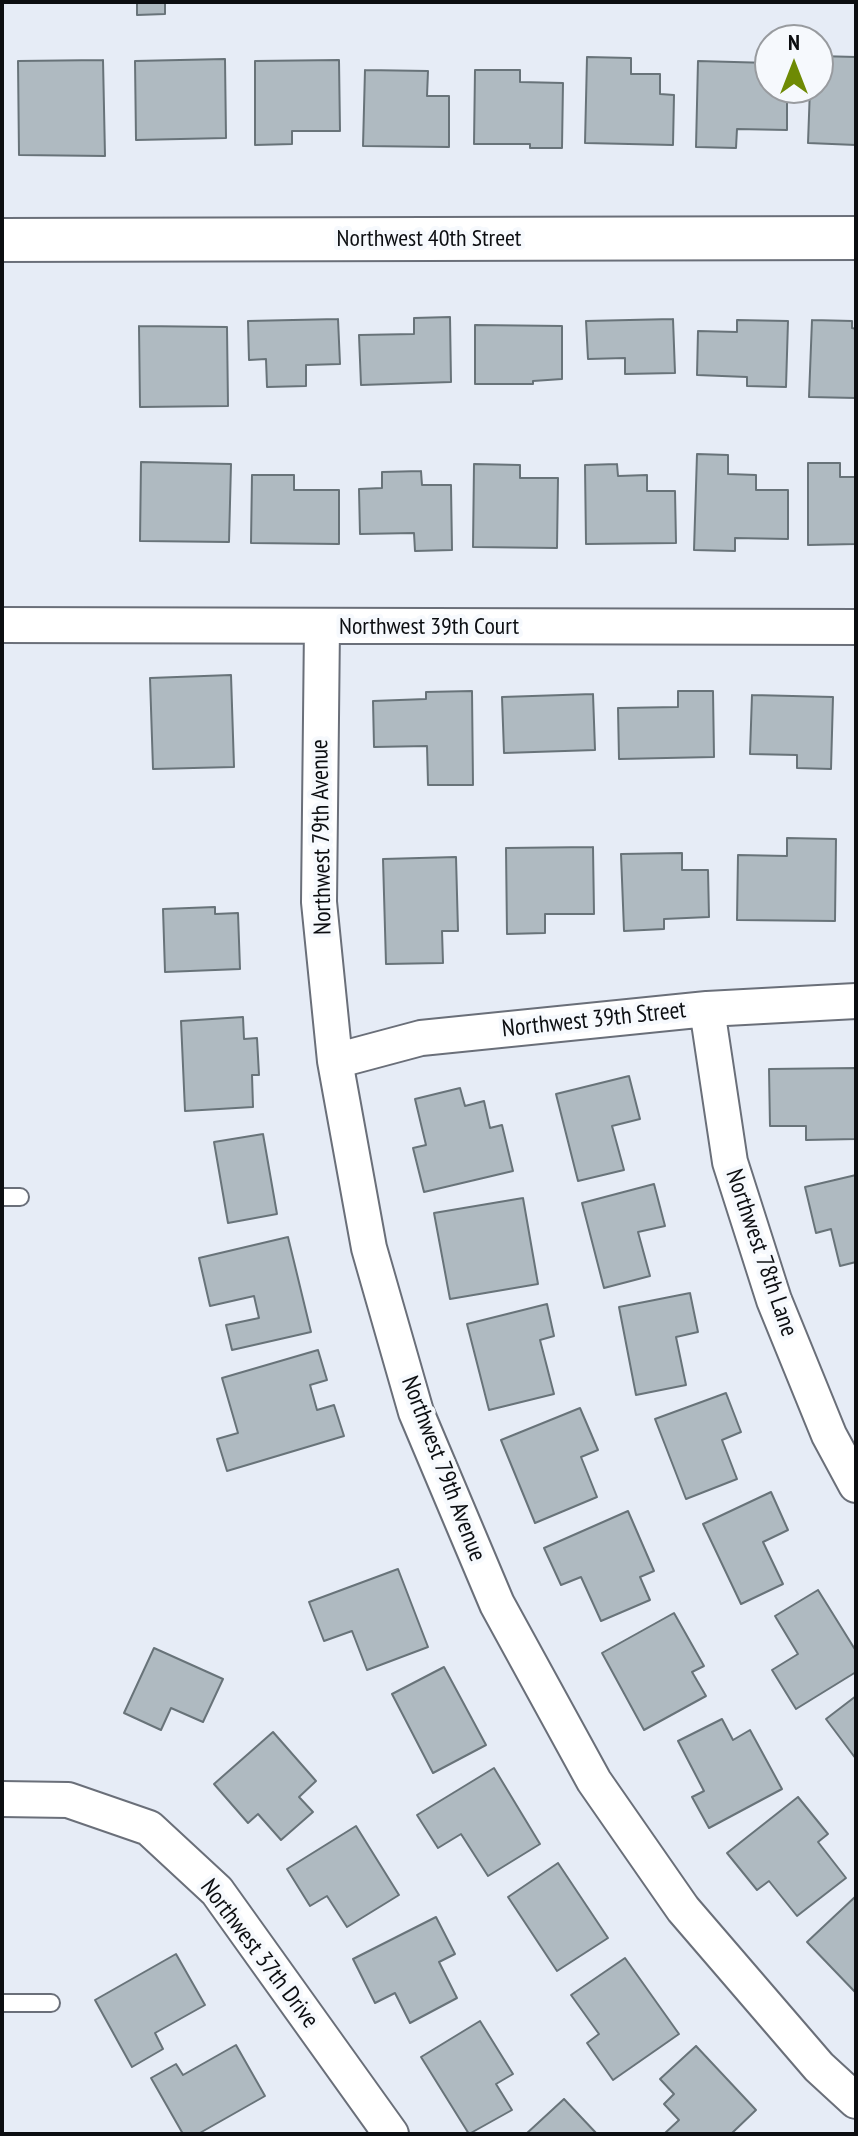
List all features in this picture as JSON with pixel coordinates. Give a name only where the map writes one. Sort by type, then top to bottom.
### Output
[{"type":"street","name":"Northwest 40th Street","points":[[2,240],[856,238]]},
{"type":"street","name":"Northwest 39th Court","points":[[2,625],[856,627]]},
{"type":"street","name":"Northwest 79th Avenue","points":[[322,626],[319,902],[335,1061],[369,1248],[416,1412],[497,1604],[594,1781],[683,1909],[819,2067],[856,2101]]},
{"type":"street","name":"Northwest 39th Street","points":[[335,1061],[421,1038],[707,1009],[856,1001]]},
{"type":"street","name":"Northwest 78th Lane","points":[[707,1009],[730,1162],[774,1300],[829,1435],[856,1485]]},
{"type":"street","name":"Northwest 37th Drive","points":[[2,1799],[68,1800],[149,1828],[217,1891],[391,2134]]},
{"type":"lane","points":[[2,1197],[20,1197]]},
{"type":"lane","points":[[2,2003],[51,2003]]},
{"type":"building","points":[[137,2],[165,2],[165,14],[137,15]]},
{"type":"building","points":[[834,56],[856,57],[856,145],[808,143],[809,104],[834,104]]},
{"type":"building","points":[[587,57],[631,58],[631,74],[660,74],[660,94],[674,95],[673,145],[585,143]]},
{"type":"building","points":[[225,59],[226,138],[136,140],[135,61]]},
{"type":"building","points":[[103,60],[105,156],[19,155],[18,61]]},
{"type":"building","points":[[339,60],[340,131],[292,131],[292,144],[255,145],[255,61]]},
{"type":"building","points":[[698,61],[754,63],[754,104],[787,104],[787,130],[737,129],[736,148],[696,147]]},
{"type":"building","points":[[365,70],[428,71],[427,96],[449,96],[449,147],[363,146]]},
{"type":"building","points":[[475,70],[520,70],[520,82],[563,83],[562,148],[530,148],[530,144],[474,144]]},
{"type":"building","points":[[450,317],[451,382],[361,385],[359,335],[414,334],[414,318]]},
{"type":"building","points":[[338,319],[340,364],[306,365],[306,386],[267,387],[266,359],[249,360],[248,321]]},
{"type":"building","points":[[673,319],[675,373],[625,374],[625,358],[588,359],[586,321]]},
{"type":"building","points":[[737,320],[788,321],[786,387],[747,386],[747,377],[697,375],[698,331],[737,332]]},
{"type":"building","points":[[812,320],[852,321],[852,328],[856,329],[856,398],[809,397]]},
{"type":"building","points":[[475,325],[562,326],[562,379],[533,381],[533,384],[475,384]]},
{"type":"building","points":[[139,326],[227,327],[228,406],[140,407]]},
{"type":"building","points":[[697,454],[728,455],[728,474],[756,475],[756,490],[788,490],[788,539],[735,538],[735,551],[694,550]]},
{"type":"building","points":[[141,462],[231,464],[229,542],[140,541]]},
{"type":"building","points":[[808,463],[840,463],[840,477],[856,477],[856,544],[808,545]]},
{"type":"building","points":[[474,464],[520,465],[520,478],[558,478],[557,548],[473,547]]},
{"type":"building","points":[[617,464],[618,476],[647,475],[647,491],[675,491],[676,543],[586,544],[585,465]]},
{"type":"building","points":[[421,471],[422,485],[451,485],[452,550],[415,551],[414,533],[360,534],[359,489],[382,488],[382,472]]},
{"type":"building","points":[[252,475],[294,475],[294,490],[339,490],[339,544],[251,543]]},
{"type":"building","points":[[231,675],[234,767],[153,769],[150,678]]},
{"type":"building","points":[[472,691],[473,785],[428,785],[427,746],[374,747],[373,701],[426,699],[426,692]]},
{"type":"building","points":[[678,691],[713,691],[714,757],[619,759],[618,708],[678,707]]},
{"type":"building","points":[[593,694],[595,750],[504,753],[502,697]]},
{"type":"building","points":[[752,695],[833,697],[831,769],[797,768],[797,755],[750,754]]},
{"type":"building","points":[[787,838],[836,839],[835,921],[737,920],[738,855],[787,856]]},
{"type":"building","points":[[593,847],[594,914],[545,914],[545,933],[507,934],[506,848]]},
{"type":"building","points":[[682,853],[682,870],[708,870],[709,917],[664,919],[664,929],[624,931],[621,854]]},
{"type":"building","points":[[456,857],[458,931],[442,931],[443,963],[386,964],[383,859]]},
{"type":"building","points":[[215,907],[215,914],[238,913],[240,969],[165,972],[163,909]]},
{"type":"building","points":[[243,1017],[244,1039],[257,1038],[259,1075],[252,1075],[253,1107],[185,1111],[181,1021]]},
{"type":"building","points":[[856,1068],[856,1139],[806,1140],[806,1126],[770,1126],[769,1069]]},
{"type":"building","points":[[629,1076],[640,1119],[612,1126],[624,1170],[578,1181],[556,1094]]},
{"type":"building","points":[[460,1088],[465,1106],[484,1101],[490,1128],[502,1125],[513,1171],[424,1192],[413,1148],[426,1145],[415,1099]]},
{"type":"building","points":[[263,1134],[277,1214],[228,1223],[214,1142]]},
{"type":"building","points":[[856,1175],[856,1262],[840,1266],[831,1229],[816,1233],[805,1187]]},
{"type":"building","points":[[654,1184],[665,1226],[638,1232],[650,1276],[604,1288],[582,1203]]},
{"type":"building","points":[[523,1198],[538,1284],[450,1299],[434,1213]]},
{"type":"building","points":[[288,1237],[311,1332],[232,1350],[226,1325],[259,1318],[254,1296],[210,1306],[199,1258]]},
{"type":"building","points":[[690,1293],[698,1332],[676,1337],[686,1385],[636,1395],[619,1307]]},
{"type":"building","points":[[547,1304],[554,1336],[540,1340],[554,1394],[489,1410],[467,1324]]},
{"type":"building","points":[[318,1350],[327,1380],[310,1385],[317,1410],[334,1405],[344,1436],[227,1471],[217,1439],[238,1433],[222,1378]]},
{"type":"building","points":[[726,1393],[741,1432],[722,1440],[737,1479],[686,1499],[655,1419]]},
{"type":"building","points":[[580,1408],[598,1450],[581,1457],[597,1497],[535,1523],[501,1440]]},
{"type":"building","points":[[771,1492],[788,1530],[763,1542],[783,1584],[741,1604],[703,1524]]},
{"type":"building","points":[[628,1511],[654,1571],[640,1577],[650,1600],[601,1621],[581,1577],[561,1585],[544,1548]]},
{"type":"building","points":[[398,1569],[428,1647],[367,1670],[352,1631],[324,1641],[309,1602]]},
{"type":"building","points":[[818,1590],[856,1651],[856,1672],[796,1709],[772,1670],[798,1654],[775,1616]]},
{"type":"building","points":[[674,1613],[704,1666],[692,1672],[706,1696],[644,1730],[602,1653]]},
{"type":"building","points":[[154,1648],[223,1679],[203,1722],[171,1708],[161,1730],[124,1713]]},
{"type":"building","points":[[444,1667],[486,1745],[433,1773],[392,1694]]},
{"type":"building","points":[[856,1696],[856,1759],[826,1719]]},
{"type":"building","points":[[722,1719],[733,1740],[750,1730],[782,1789],[709,1828],[692,1797],[704,1791],[678,1741]]},
{"type":"building","points":[[273,1732],[316,1781],[299,1797],[313,1812],[281,1840],[258,1814],[248,1823],[214,1784]]},
{"type":"building","points":[[494,1768],[540,1844],[488,1876],[461,1834],[438,1848],[417,1815]]},
{"type":"building","points":[[798,1797],[828,1834],[818,1842],[846,1878],[797,1916],[769,1881],[757,1890],[727,1853]]},
{"type":"building","points":[[356,1826],[399,1895],[347,1927],[327,1896],[310,1906],[287,1869]]},
{"type":"building","points":[[558,1863],[608,1938],[557,1971],[508,1897]]},
{"type":"building","points":[[856,1896],[856,1993],[807,1942]]},
{"type":"building","points":[[436,1917],[455,1954],[439,1962],[457,1998],[410,2023],[395,1993],[375,2003],[353,1959]]},
{"type":"building","points":[[176,1954],[205,2005],[155,2033],[163,2049],[132,2067],[95,2000]]},
{"type":"building","points":[[625,1958],[679,2034],[613,2080],[587,2043],[599,2034],[571,1995]]},
{"type":"building","points":[[480,2021],[513,2074],[496,2084],[512,2110],[469,2134],[421,2057]]},
{"type":"building","points":[[236,2045],[265,2096],[198,2134],[183,2134],[151,2078],[176,2064],[183,2075]]},
{"type":"building","points":[[696,2046],[756,2110],[731,2134],[664,2134],[679,2120],[664,2104],[674,2094],[660,2079]]},
{"type":"building","points":[[564,2099],[597,2134],[526,2134]]}]
